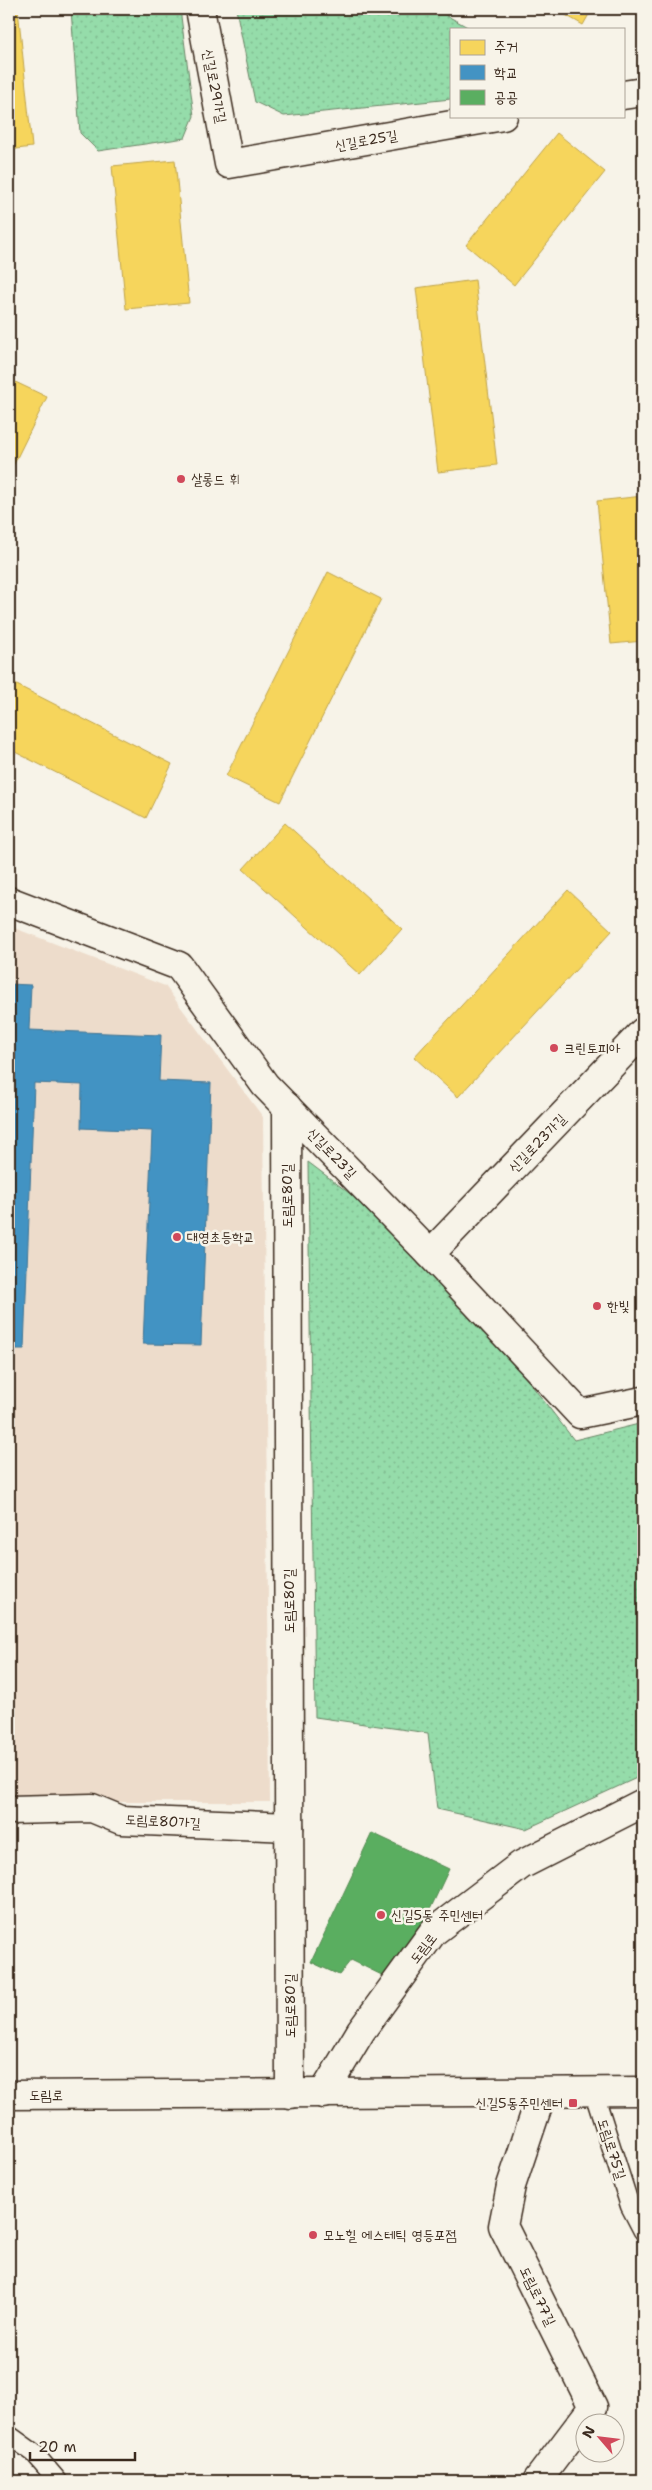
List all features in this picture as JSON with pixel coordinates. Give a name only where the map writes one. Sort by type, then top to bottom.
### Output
[{"type":"street","name":"신길로29가길","points":[[200,9],[229,164]]},
{"type":"street","points":[[624,95],[643,92]]},
{"type":"street","name":"신길로25길","points":[[229,164],[492,118]]},
{"type":"street","name":"신길로23길","points":[[9,901],[179,966],[265,1085],[430,1254],[580,1414],[643,1401]]},
{"type":"street","name":"신길로23가길","points":[[430,1254],[643,1032]]},
{"type":"street","name":"도림로80길","points":[[287,1107],[290,2094]]},
{"type":"street","name":"도림로","points":[[323,2094],[360,2031],[433,1932],[520,1865],[643,1803]]},
{"type":"street","name":"도림로80가길","points":[[9,1810],[92,1808],[121,1820],[289,1827]]},
{"type":"street","name":"도림로","points":[[9,2095],[594,2093],[643,2091]]},
{"type":"street","name":"도림로77길","points":[[537,2481],[593,2407],[503,2226],[511,2186],[542,2093]]},
{"type":"lane","name":"도림로75길","points":[[594,2093],[630,2206],[643,2231]]},
{"type":"lane","points":[[9,2435],[34,2453],[58,2481]]},
{"type":"shaded area","points":[[9,926],[165,986],[263,1117],[270,1802],[9,1802]]},
{"type":"green space","points":[[71,9],[180,9],[194,116],[185,138],[98,151],[80,133]]},
{"type":"green space","points":[[236,9],[435,9],[469,28],[450,28],[450,99],[284,116],[255,102]]},
{"type":"green space","points":[[308,1162],[430,1254],[574,1440],[643,1423],[643,1775],[526,1829],[437,1809],[428,1733],[315,1717]]},
{"type":"building: 주거","points":[[9,9],[18,9],[32,147],[9,150]]},
{"type":"building: 주거","points":[[555,9],[592,9],[583,25]]},
{"type":"building: 주거","points":[[557,133],[605,172],[514,285],[466,245]]},
{"type":"building: 주거","points":[[175,160],[189,303],[126,309],[112,166]]},
{"type":"building: 주거","points":[[475,280],[497,465],[438,472],[416,288]]},
{"type":"building: 주거","points":[[9,379],[47,397],[9,474]]},
{"type":"building: 주거","points":[[643,496],[643,641],[611,644],[597,501]]},
{"type":"building: 주거","points":[[328,572],[381,599],[280,802],[226,776]]},
{"type":"building: 주거","points":[[9,681],[172,764],[146,818],[9,749]]},
{"type":"building: 주거","points":[[285,823],[402,929],[360,975],[243,869]]},
{"type":"building: 주거","points":[[568,890],[612,931],[458,1097],[414,1057]]},
{"type":"building: 학교","name":"대영초등학교","points":[[9,984],[31,985],[29,1030],[161,1035],[159,1081],[211,1083],[201,1345],[143,1344],[152,1131],[81,1128],[82,1085],[34,1083],[24,1349],[9,1349]]},
{"type":"building: 공공","name":"신길5동 주민센터","points":[[372,1833],[449,1869],[396,1982],[351,1960],[339,1975],[311,1962]]},
{"type":"place","name":"살롱드 휘","points":[[181,479]]},
{"type":"place","name":"크린토피아","points":[[554,1048]]},
{"type":"place","name":"대영초등학교","points":[[177,1237]]},
{"type":"place","name":"한빛","points":[[597,1306]]},
{"type":"place","name":"신길5동 주민센터","points":[[381,1915]]},
{"type":"place","name":"신길5동주민센터","points":[[573,2103]]},
{"type":"place","name":"모노힐 에스테틱 영등포점","points":[[313,2235]]}]
